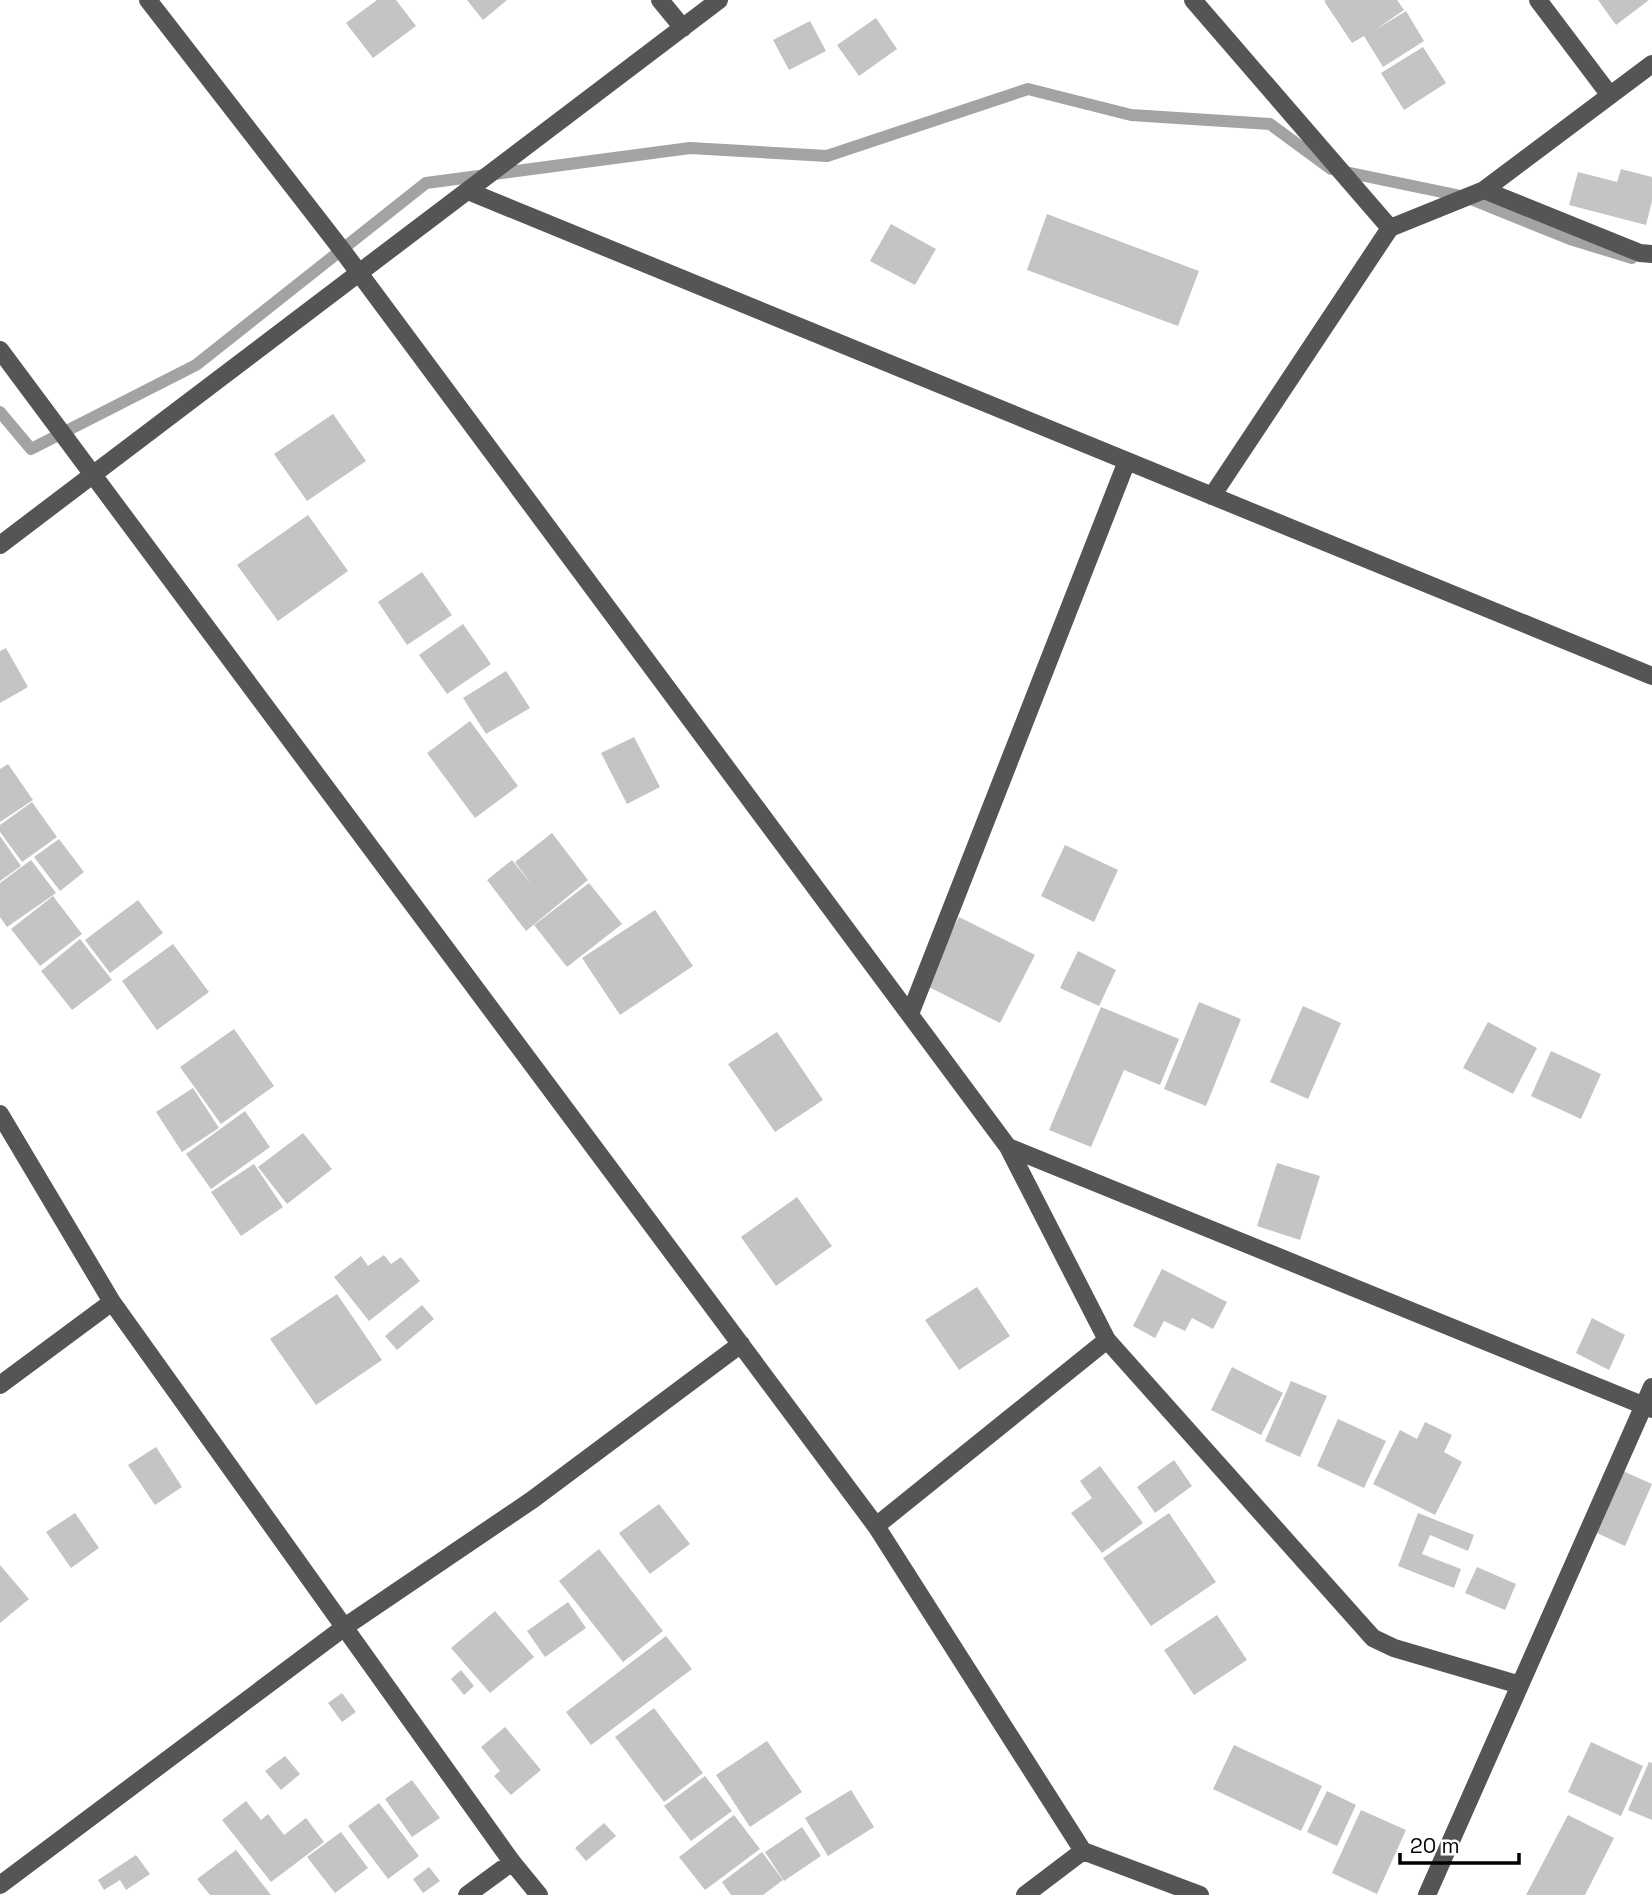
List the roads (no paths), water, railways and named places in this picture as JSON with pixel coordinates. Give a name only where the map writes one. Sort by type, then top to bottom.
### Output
[{"type":"street","points":[[148,0],[360,274],[1008,1147],[1107,1340],[1373,1638],[1394,1648],[1520,1685]]},
{"type":"street","points":[[660,0],[682,27]]},
{"type":"street","points":[[0,545],[719,0]]},
{"type":"street","points":[[1193,0],[1390,228]]},
{"type":"street","points":[[1538,0],[1609,94]]},
{"type":"street","points":[[1212,496],[1390,228],[1484,190],[1652,64]]},
{"type":"street","points":[[1484,190],[1640,253],[1652,254]]},
{"type":"street","points":[[468,191],[1652,676]]},
{"type":"street","points":[[0,350],[876,1526],[1083,1851],[1200,1895]]},
{"type":"street","points":[[910,1014],[1127,461]]},
{"type":"street","points":[[0,1114],[112,1302],[512,1862],[539,1895]]},
{"type":"street","points":[[1008,1147],[1648,1407]]},
{"type":"street","points":[[0,1385],[112,1302]]},
{"type":"street","points":[[876,1526],[1107,1340]]},
{"type":"street","points":[[0,1885],[346,1626],[532,1500],[741,1344]]},
{"type":"street","points":[[1427,1895],[1648,1407],[1652,1387]]},
{"type":"street","points":[[1025,1895],[1083,1851]]},
{"type":"street","points":[[467,1895],[512,1862]]},
{"type":"waterway","points":[[0,412],[31,449],[196,365],[426,183],[690,148],[827,156],[1028,89],[1131,115],[1270,124],[1331,169],[1466,197],[1570,239],[1632,258]]}]
